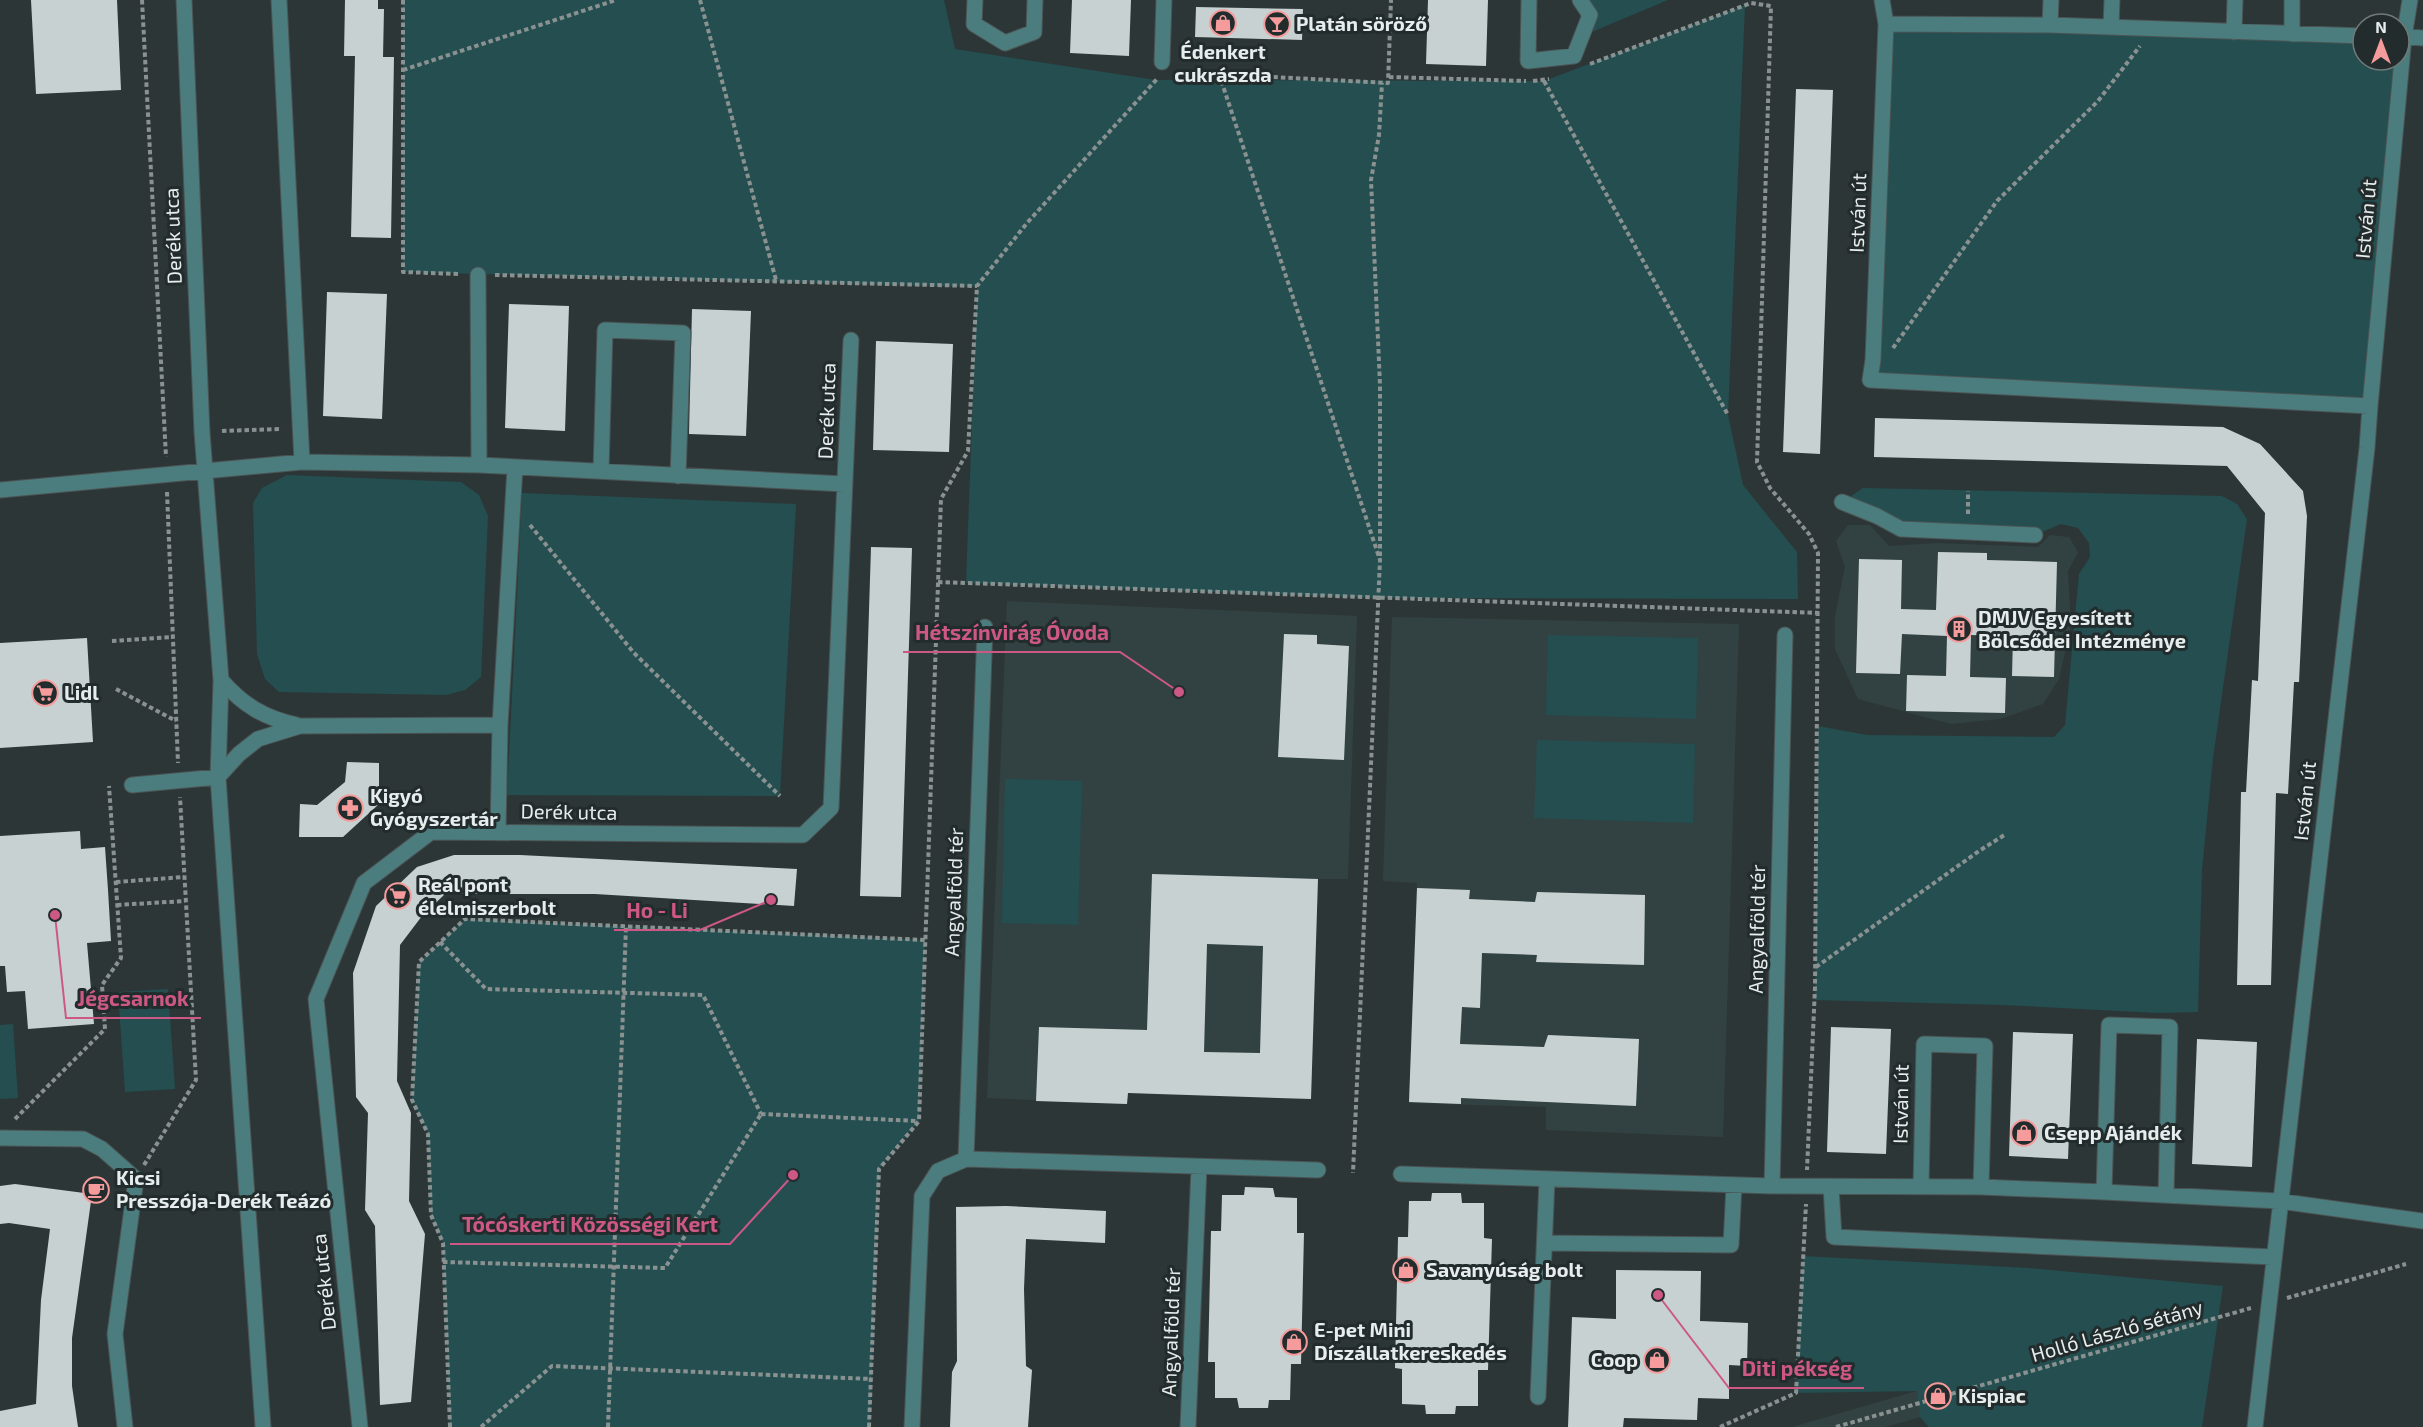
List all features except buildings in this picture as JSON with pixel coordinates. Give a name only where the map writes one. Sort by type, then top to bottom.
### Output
[{"type":"street","name":"Derék utca","points":[[184,0],[205,470],[221,680],[218,777],[263,1427]]},
{"type":"street","points":[[279,0],[302,462]]},
{"type":"street","points":[[975,0],[974,24],[1005,43],[1034,32],[1035,0]]},
{"type":"street","points":[[1163,67],[1164,0]]},
{"type":"street","points":[[1529,0],[1528,61],[1574,56],[1590,15],[1580,0]]},
{"type":"street","points":[[1881,0],[1886,24],[2050,25],[2351,36]]},
{"type":"street","points":[[2050,0],[2050,25]]},
{"type":"street","points":[[2111,27],[2112,0]]},
{"type":"street","points":[[2234,32],[2235,0]]},
{"type":"street","points":[[2292,0],[2292,34]]},
{"type":"street","name":"István út","points":[[1886,24],[1873,360],[1870,380],[2370,406]]},
{"type":"street","name":"István út","points":[[2255,1427],[2267,1304],[2300,1039],[2370,406],[2398,72]]},
{"type":"street","points":[[0,490],[302,462],[479,465],[478,275]]},
{"type":"street","points":[[601,471],[605,330],[683,333],[678,476]]},
{"type":"street","name":"Derék utca","points":[[360,1427],[316,999],[364,883],[430,832],[803,836],[831,808],[851,340]]},
{"type":"street","name":"Derék utca","points":[[479,465],[845,484]]},
{"type":"street","points":[[498,832],[500,725],[515,467]]},
{"type":"street","points":[[1842,502],[1877,516],[1901,530],[2035,535]]},
{"type":"street","name":"Angyalföld tér","points":[[966,1159],[985,627]]},
{"type":"street","name":"Angyalföld tér","points":[[1772,1186],[1785,635]]},
{"type":"street","points":[[221,680],[237,698],[258,711],[278,721],[300,726],[500,725]]},
{"type":"street","points":[[132,785],[218,777],[238,754],[258,739],[300,726]]},
{"type":"street","points":[[2104,1192],[2109,1025],[2170,1027],[2166,1195]]},
{"type":"street","name":"István út","points":[[1921,1187],[1924,1044],[1985,1046],[1981,1187]]},
{"type":"street","points":[[4,1132],[83,1139],[102,1149],[136,1179],[115,1334],[125,1427]]},
{"type":"street","points":[[912,1427],[922,1196],[938,1171],[966,1159],[1318,1170]]},
{"type":"street","name":"Angyalföld tér","points":[[1188,1427],[1199,1167]]},
{"type":"street","points":[[1401,1174],[1807,1187],[1981,1187],[2104,1192],[2279,1201],[2423,1221]]},
{"type":"street","points":[[1538,1397],[1547,1179]]},
{"type":"street","points":[[1545,1243],[1731,1245],[1734,1185]]},
{"type":"street","points":[[1831,1187],[1834,1237],[2273,1257]]},
{"type":"path","points":[[142,0],[164,434]]},
{"type":"path","points":[[403,0],[403,272],[977,286]]},
{"type":"path","points":[[403,70],[616,0]]},
{"type":"path","points":[[700,0],[776,280]]},
{"type":"path","points":[[1175,72],[1388,83],[1391,0]]},
{"type":"path","points":[[1741,0],[1745,5]]},
{"type":"path","points":[[1589,64],[1751,3],[1771,6],[1757,462],[1770,488],[1809,534],[1818,553],[1816,968],[1796,1393],[1720,1427]]},
{"type":"path","points":[[1890,352],[1997,201],[2098,101],[2153,29]]},
{"type":"path","points":[[869,1427],[879,1169],[919,1121],[941,499],[968,451],[977,286],[1027,223],[1163,67]]},
{"type":"path","points":[[1219,74],[1380,560]]},
{"type":"path","points":[[1389,77],[1544,81],[1555,77]]},
{"type":"path","points":[[1544,81],[1728,415]]},
{"type":"path","points":[[1353,1173],[1380,560],[1380,385],[1371,180],[1379,135],[1382,83]]},
{"type":"path","points":[[222,431],[301,429]]},
{"type":"path","points":[[168,502],[177,728]]},
{"type":"path","points":[[513,504],[633,653],[780,796]]},
{"type":"path","points":[[938,582],[1818,613]]},
{"type":"path","points":[[112,641],[173,637]]},
{"type":"path","points":[[116,689],[176,721]]},
{"type":"path","points":[[4,1132],[105,1029],[102,985],[121,958],[109,786]]},
{"type":"path","points":[[136,1179],[196,1080],[182,832]]},
{"type":"path","points":[[1816,968],[2006,834]]},
{"type":"path","points":[[116,882],[184,877]]},
{"type":"path","points":[[117,906],[186,901]]},
{"type":"path","points":[[450,1427],[443,1243],[431,1215],[428,1134],[412,1100],[419,962],[465,919],[924,940]]},
{"type":"path","points":[[608,1427],[626,926]]},
{"type":"path","points":[[440,942],[486,989],[703,995],[761,1114]]},
{"type":"path","points":[[761,1114],[919,1121]]},
{"type":"path","points":[[443,1262],[665,1268],[761,1114]]},
{"type":"path","name":"Holló László sétány","points":[[1836,1427],[2406,1264]]},
{"type":"path","points":[[481,1427],[552,1366],[871,1379]]},
{"type":"shaded area","points":[[403,0],[944,0],[955,49],[1156,80],[1544,81],[1745,5],[1728,415],[1743,485],[1797,552],[1798,599],[1377,598],[966,583],[977,287],[403,272]]},
{"type":"shaded area","points":[[1580,0],[1668,0],[1582,36],[1590,15]]},
{"type":"shaded area","points":[[1886,24],[2351,36],[2351,72],[2398,72],[2370,406],[1870,380]]},
{"type":"shaded area","points":[[287,475],[461,482],[479,495],[488,516],[481,677],[465,690],[446,695],[279,692],[265,679],[257,654],[253,503],[262,488]]},
{"type":"shaded area","points":[[1863,488],[2222,496],[2237,504],[2247,519],[2213,758],[2202,870],[2198,1012],[2158,1013],[2003,1005],[1815,1000],[1818,726],[1867,735],[2054,737],[2065,725],[2079,574],[2090,557],[2089,543],[2078,528],[2061,524],[2035,535],[1901,529],[1842,502]]},
{"type":"shaded area","points":[[522,493],[796,504],[780,796],[507,795]]},
{"type":"shaded area","points":[[1848,525],[1870,525],[1889,546],[1936,543],[2038,547],[2050,535],[2069,537],[2078,552],[2068,571],[2071,625],[2059,679],[2043,704],[2000,719],[1951,724],[1858,699],[1835,649],[1835,616],[1845,567],[1836,541]]},
{"type":"shaded area","points":[[1007,601],[1357,616],[1348,879],[1318,879],[1311,1099],[1145,1094],[1146,1073],[1128,1072],[1127,1104],[987,1098]]},
{"type":"shaded area","points":[[1392,617],[1739,624],[1723,1137],[1546,1130],[1546,1107],[1409,1103],[1417,883],[1383,881]]},
{"type":"shaded area","points":[[1548,635],[1698,638],[1696,719],[1546,715]]},
{"type":"shaded area","points":[[1537,740],[1695,744],[1693,823],[1534,818]]},
{"type":"shaded area","points":[[1005,779],[1082,781],[1078,925],[1002,923]]},
{"type":"shaded area","points":[[465,919],[925,940],[919,1121],[879,1169],[870,1427],[450,1427],[443,1243],[431,1215],[428,1134],[412,1100],[419,962]]},
{"type":"shaded area","points":[[168,989],[175,1089],[125,1092],[118,992]]},
{"type":"shaded area","points":[[13,1024],[18,1098],[0,1099],[0,1025]]},
{"type":"shaded area","points":[[1803,1256],[2029,1268],[2223,1286],[2202,1427],[1929,1427],[1920,1417],[1917,1391],[1796,1393]]},
{"type":"shaded area","name":"Kispiac","points":[[1972,1375],[1979,1401],[1885,1427],[1792,1427]]},
{"type":"place","name":"Édenkert cukrászda","points":[[1223,23]]},
{"type":"place","name":"Platán söröző","points":[[1277,24]]},
{"type":"place","name":"DMJV Egyesített Bölcsődei Intézménye","points":[[1959,629]]},
{"type":"place","name":"Hétszínvirág Óvoda","points":[[1179,692]]},
{"type":"place","name":"Lidl","points":[[45,693]]},
{"type":"place","name":"Kigyó Gyógyszertár","points":[[350,808]]},
{"type":"place","name":"Reál pont élelmiszerbolt","points":[[398,896]]},
{"type":"place","name":"Ho - Li","points":[[771,900]]},
{"type":"place","name":"Jégcsarnok","points":[[55,915]]},
{"type":"place","name":"Csepp Ajándék","points":[[2024,1133]]},
{"type":"place","name":"Tócóskerti Közösségi Kert","points":[[793,1175]]},
{"type":"place","name":"Kicsi Presszója-Derék Teázó","points":[[96,1190]]},
{"type":"place","name":"Savanyúság bolt","points":[[1406,1270]]},
{"type":"place","name":"Diti pékség","points":[[1658,1295]]},
{"type":"place","name":"E-pet Mini Díszállatkereskedés","points":[[1294,1342]]},
{"type":"place","name":"Coop","points":[[1657,1360]]},
{"type":"place","name":"Kispiac","points":[[1938,1396]]}]
